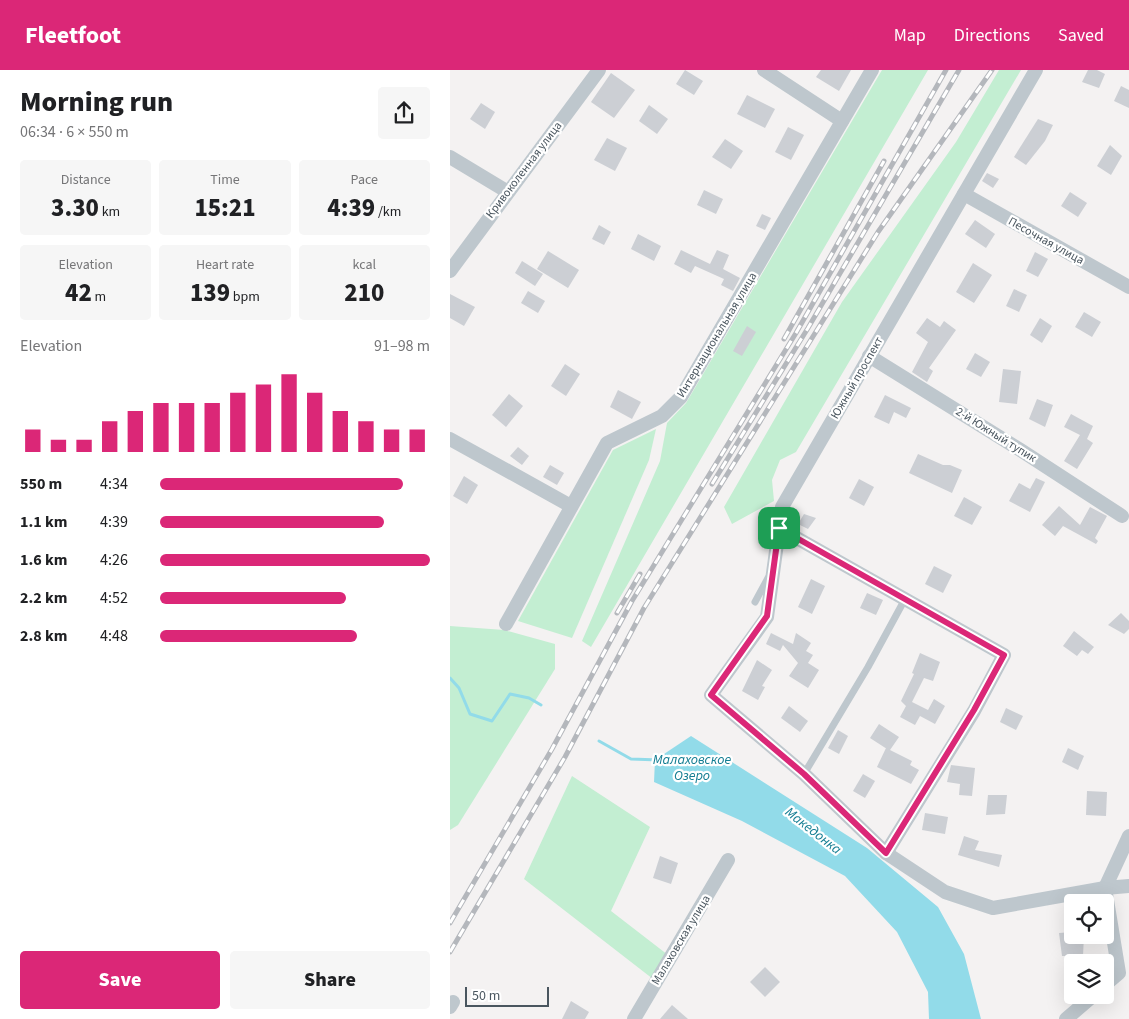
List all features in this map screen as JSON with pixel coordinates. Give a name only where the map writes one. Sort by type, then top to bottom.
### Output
[{"type":"street","name":"Кривоколенная улица","points":[[450,271],[599,70]]},
{"type":"street","points":[[764,70],[842,121]]},
{"type":"street","name":"Интернациональная улица","points":[[506,624],[607,443],[662,416],[681,397],[763,260],[872,70]]},
{"type":"street","name":"Южный проспект","points":[[804,774],[711,695],[767,616],[782,507],[1036,70]]},
{"type":"street","points":[[450,157],[508,192]]},
{"type":"street","name":"Песочная улица","points":[[964,194],[1129,287]]},
{"type":"street","name":"2-й Южный тупик","points":[[869,356],[1122,516]]},
{"type":"street","points":[[450,438],[571,506]]},
{"type":"street","points":[[779,528],[1004,655],[974,710],[886,853]]},
{"type":"street","points":[[804,774],[886,853],[945,892],[993,908],[1105,888],[1129,886]]},
{"type":"street","points":[[1124,972],[1105,888],[1129,836]]},
{"type":"street","name":"Малаховская улица","points":[[637,1017],[728,860]]},
{"type":"street","points":[[1066,1019],[1084,1004]]},
{"type":"lane","points":[[755,602],[774,568]]},
{"type":"lane","points":[[804,774],[906,599]]},
{"type":"green space","points":[[882,70],[928,70],[591,647],[582,641],[660,461],[667,423],[686,403]]},
{"type":"green space","points":[[999,70],[1021,70],[796,452],[780,460],[772,480],[774,501],[732,524],[724,507],[842,302],[956,142]]},
{"type":"green space","points":[[656,429],[649,460],[572,638],[518,621],[613,450]]},
{"type":"green space","points":[[450,626],[504,630],[555,644],[555,669],[458,825],[450,830]]},
{"type":"green space","points":[[572,776],[650,827],[611,911],[668,955],[653,979],[524,879]]},
{"type":"water","name":"Малаховское Озеро","points":[[691,736],[867,848],[938,907],[964,954],[981,1019],[929,1019],[928,992],[897,932],[845,876],[742,821],[654,782],[655,760]]},
{"type":"building","points":[[685,70],[703,81],[694,95],[676,84]]},
{"type":"building","points":[[821,70],[851,70],[839,91],[816,77]]},
{"type":"building","points":[[1088,70],[1097,70],[1105,74],[1099,88],[1082,82]]},
{"type":"building","points":[[611,73],[635,90],[614,118],[591,102]]},
{"type":"building","points":[[1121,86],[1129,90],[1129,108],[1114,101]]},
{"type":"building","points":[[747,95],[775,109],[765,128],[737,114]]},
{"type":"building","points":[[481,103],[495,112],[485,129],[470,119]]},
{"type":"building","points":[[649,105],[668,119],[657,134],[639,121]]},
{"type":"building","points":[[1038,119],[1053,125],[1045,141],[1026,165],[1014,157]]},
{"type":"building","points":[[788,127],[804,135],[791,160],[775,152]]},
{"type":"building","points":[[607,138],[627,148],[615,171],[594,160]]},
{"type":"building","points":[[725,139],[743,151],[731,169],[712,157]]},
{"type":"building","points":[[1110,145],[1122,156],[1111,175],[1097,166]]},
{"type":"building","points":[[987,173],[999,179],[993,188],[982,181]]},
{"type":"building","points":[[704,190],[723,199],[716,214],[697,205]]},
{"type":"building","points":[[1070,192],[1087,203],[1078,217],[1061,206]]},
{"type":"building","points":[[762,214],[771,218],[765,230],[756,226]]},
{"type":"building","points":[[975,220],[995,234],[986,248],[965,234]]},
{"type":"building","points":[[599,225],[611,232],[604,245],[592,239]]},
{"type":"building","points":[[638,234],[661,246],[654,261],[631,249]]},
{"type":"building","points":[[681,250],[710,264],[717,250],[729,255],[723,269],[740,278],[733,291],[721,285],[724,279],[695,266],[691,273],[674,264]]},
{"type":"building","points":[[548,251],[579,270],[568,288],[537,269]]},
{"type":"building","points":[[1035,252],[1048,259],[1038,277],[1026,271]]},
{"type":"building","points":[[522,261],[543,274],[535,286],[515,273]]},
{"type":"building","points":[[973,263],[992,275],[974,303],[956,292]]},
{"type":"building","points":[[1014,289],[1027,295],[1019,312],[1006,306]]},
{"type":"building","points":[[528,291],[545,301],[538,313],[521,303]]},
{"type":"building","points":[[450,294],[475,307],[464,326],[450,318]]},
{"type":"building","points":[[1084,312],[1101,322],[1092,337],[1075,327]]},
{"type":"building","points":[[927,318],[940,327],[944,321],[956,330],[929,368],[933,371],[927,382],[912,372],[928,342],[916,333]]},
{"type":"building","points":[[1040,318],[1052,326],[1042,343],[1030,335]]},
{"type":"building","points":[[747,326],[756,332],[742,356],[733,351]]},
{"type":"building","points":[[975,353],[990,362],[981,377],[966,369]]},
{"type":"building","points":[[565,364],[580,374],[566,396],[551,386]]},
{"type":"building","points":[[1003,369],[1021,371],[1017,404],[999,402]]},
{"type":"building","points":[[618,390],[641,402],[632,419],[610,407]]},
{"type":"building","points":[[509,394],[523,406],[506,427],[492,415]]},
{"type":"building","points":[[885,395],[911,408],[906,418],[894,412],[889,424],[874,417]]},
{"type":"building","points":[[1037,399],[1053,405],[1045,427],[1029,419]]},
{"type":"building","points":[[1071,414],[1093,426],[1087,439],[1093,443],[1077,469],[1064,461],[1080,435],[1064,427]]},
{"type":"building","points":[[518,447],[529,456],[522,465],[510,456]]},
{"type":"building","points":[[918,454],[943,465],[950,465],[962,470],[952,493],[909,473]]},
{"type":"building","points":[[550,465],[564,473],[557,485],[543,477]]},
{"type":"building","points":[[464,476],[478,485],[467,504],[453,496]]},
{"type":"building","points":[[1036,478],[1045,482],[1030,512],[1009,501],[1019,483],[1030,489]]},
{"type":"building","points":[[859,479],[874,487],[864,506],[849,498]]},
{"type":"building","points":[[964,497],[982,507],[972,525],[954,516]]},
{"type":"building","points":[[1059,506],[1080,525],[1090,507],[1107,516],[1095,538],[1098,541],[1096,544],[1063,526],[1055,536],[1042,525]]},
{"type":"building","points":[[804,514],[816,518],[808,529],[798,524]]},
{"type":"building","points":[[934,566],[952,575],[943,593],[925,584]]},
{"type":"building","points":[[811,579],[825,586],[812,614],[798,607]]},
{"type":"building","points":[[867,593],[883,600],[876,615],[860,608]]},
{"type":"building","points":[[1121,613],[1129,621],[1129,629],[1124,634],[1108,625]]},
{"type":"building","points":[[1074,631],[1094,647],[1088,654],[1082,650],[1077,656],[1063,646]]},
{"type":"building","points":[[771,633],[793,644],[796,633],[811,643],[806,651],[813,655],[808,663],[819,670],[808,688],[789,676],[798,663],[783,645],[780,651],[766,644]]},
{"type":"building","points":[[920,653],[940,662],[933,681],[924,678],[912,702],[928,710],[934,699],[945,706],[935,724],[920,716],[915,725],[900,717],[906,706],[901,701],[914,674],[912,673]]},
{"type":"building","points":[[757,660],[772,670],[762,686],[765,687],[758,700],[742,691]]},
{"type":"building","points":[[789,706],[808,721],[800,732],[781,718]]},
{"type":"building","points":[[1006,708],[1023,716],[1016,730],[1000,722]]},
{"type":"building","points":[[879,724],[899,737],[890,750],[912,761],[910,765],[919,770],[911,784],[877,767],[886,748],[870,738]]},
{"type":"building","points":[[838,730],[848,736],[839,754],[828,748]]},
{"type":"building","points":[[1068,748],[1084,756],[1078,770],[1062,762]]},
{"type":"building","points":[[951,765],[975,768],[972,796],[959,795],[960,784],[947,782]]},
{"type":"building","points":[[863,774],[875,781],[865,798],[853,791]]},
{"type":"building","points":[[1087,791],[1107,792],[1106,816],[1086,815]]},
{"type":"building","points":[[988,795],[1007,795],[1005,814],[986,815]]},
{"type":"building","points":[[925,813],[948,817],[945,834],[922,830]]},
{"type":"building","points":[[964,836],[979,841],[975,850],[1002,855],[999,867],[958,855]]},
{"type":"building","points":[[660,856],[678,863],[671,884],[653,878]]},
{"type":"building","points":[[1059,933],[1064,933],[1064,944],[1084,944],[1083,954],[1064,954],[1062,956]]},
{"type":"building","points":[[765,967],[780,982],[765,997],[750,982]]},
{"type":"building","points":[[571,1001],[589,1012],[585,1019],[562,1019]]},
{"type":"building","points":[[672,1005],[688,1019],[660,1019]]},
{"type":"waterway","name":"Македонка","points":[[450,678],[459,688],[470,714],[492,721],[510,694],[529,698],[541,705]]},
{"type":"waterway","name":"Македонка","points":[[599,741],[631,759],[659,760]]},
{"type":"railway","points":[[450,923],[552,749],[632,601],[796,333],[946,70]]},
{"type":"railway","points":[[712,484],[808,328],[959,70]]},
{"type":"railway","points":[[450,952],[565,757],[644,608],[878,232],[992,70]]},
{"type":"railway","points":[[784,339],[884,161]]},
{"type":"railway","points":[[617,613],[640,574]]},
{"type":"route","points":[[779,528],[1004,655],[974,710],[886,853],[804,774],[711,695],[767,616],[779,528]]}]
